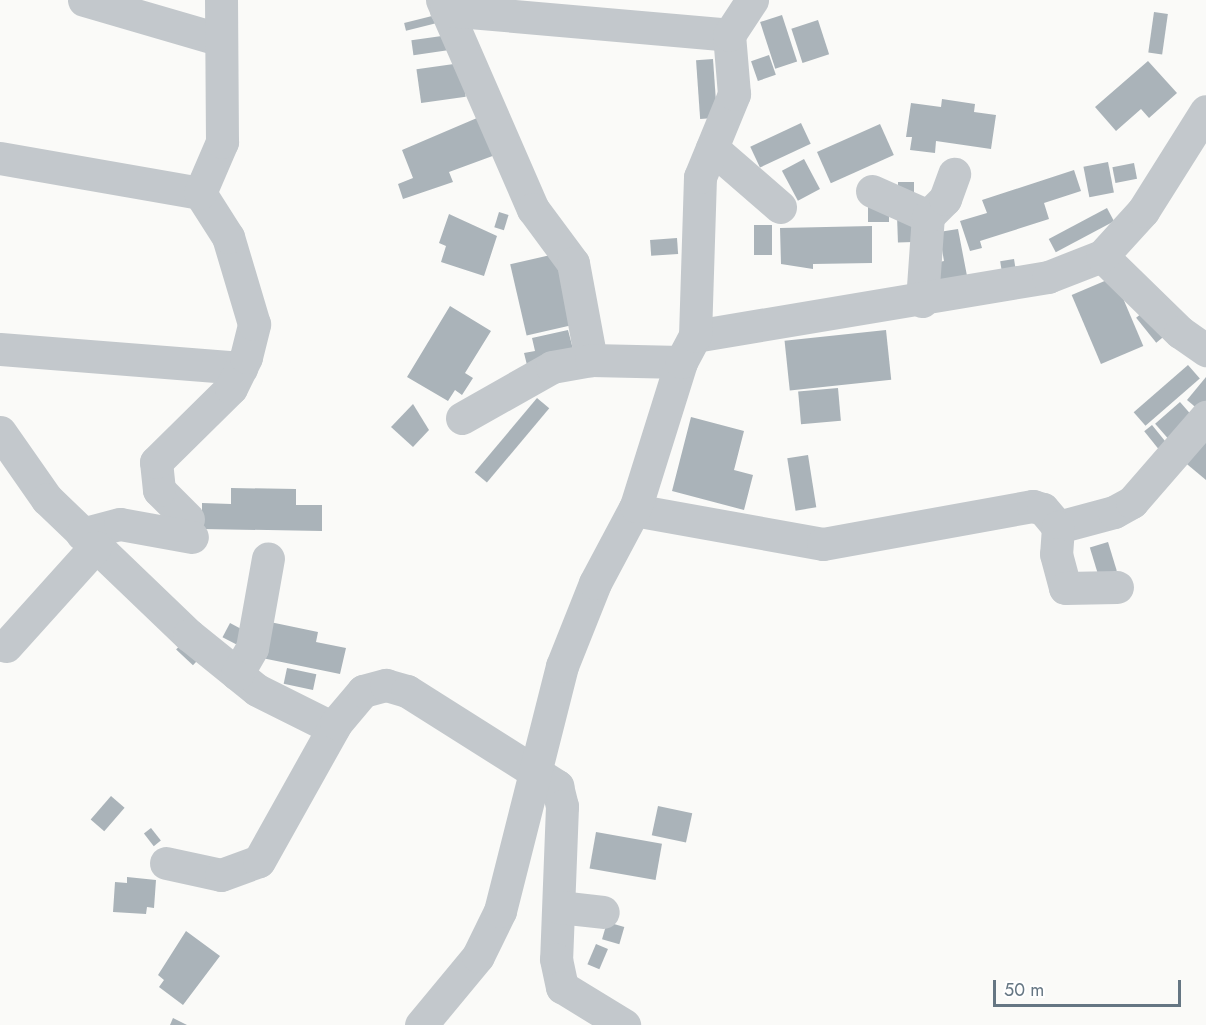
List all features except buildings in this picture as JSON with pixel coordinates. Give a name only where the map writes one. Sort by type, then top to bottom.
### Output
[{"type":"street","points":[[84,0],[218,39]]},
{"type":"street","points":[[200,193],[222,142],[218,39],[220,0]]},
{"type":"street","points":[[421,1025],[478,956],[500,911],[532,771],[562,666],[595,583],[634,510],[688,349],[700,177],[734,94],[729,35],[752,0]]},
{"type":"street","points":[[591,360],[573,263],[532,209],[444,5],[729,35]]},
{"type":"street","points":[[462,418],[552,367],[591,360],[688,349],[759,322],[922,301],[1048,277],[1102,256],[1143,211],[1206,111]]},
{"type":"street","points":[[712,148],[780,207]]},
{"type":"street","points":[[0,158],[200,193],[228,237],[254,324],[241,368],[217,405],[156,462],[159,490],[190,528],[120,524],[89,541],[6,646]]},
{"type":"street","points":[[922,301],[928,216],[945,199],[954,174]]},
{"type":"street","points":[[872,191],[928,216]]},
{"type":"street","points":[[1102,256],[1180,332],[1206,350]]},
{"type":"street","points":[[0,349],[241,368]]},
{"type":"street","points":[[1058,527],[1114,512],[1132,502],[1206,417]]},
{"type":"street","points":[[0,432],[47,499],[89,541],[237,674],[292,711],[333,728]]},
{"type":"street","points":[[634,510],[823,544],[1032,506],[1043,509],[1058,527],[1056,554],[1065,588],[1118,586]]},
{"type":"street","points":[[237,674],[252,648],[268,558]]},
{"type":"street","points":[[166,863],[221,874],[259,861],[333,728],[363,691],[386,685],[407,691],[557,786],[562,806],[556,959],[562,987],[624,1025]]},
{"type":"street","points":[[559,907],[603,912]]}]
